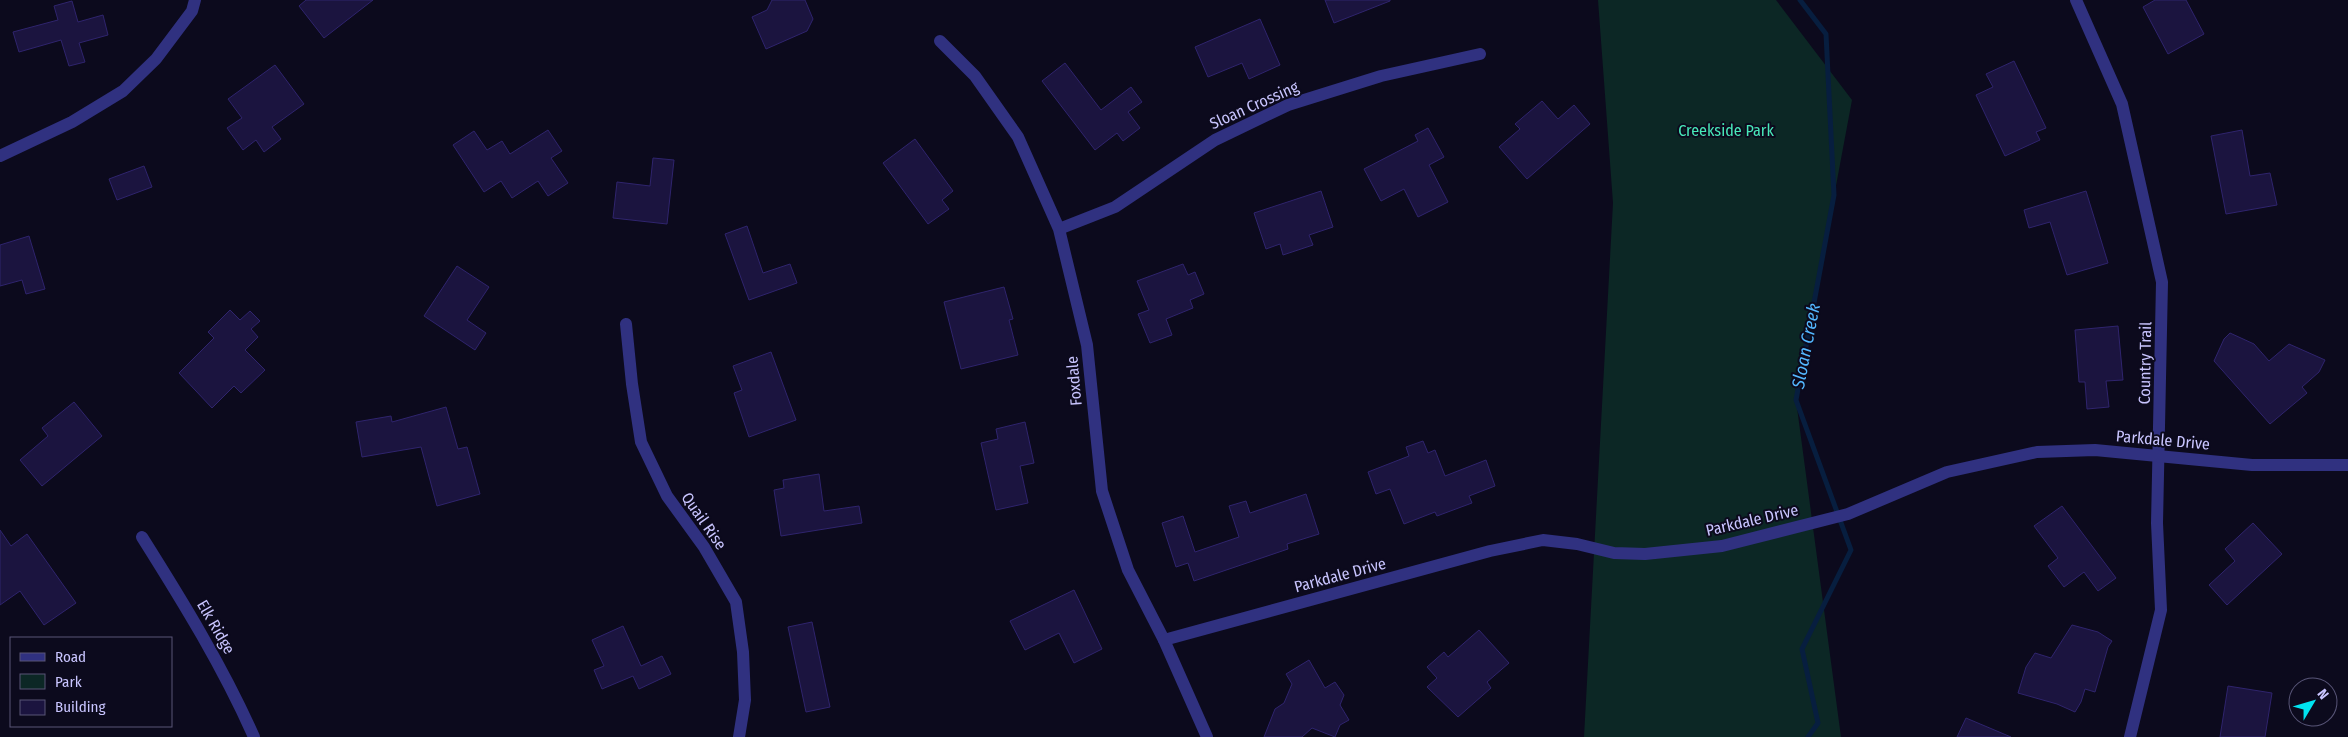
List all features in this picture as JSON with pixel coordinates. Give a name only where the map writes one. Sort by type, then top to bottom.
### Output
[{"type":"street","points":[[0,156],[72,122],[123,91],[156,59],[192,11],[195,0]]},
{"type":"street","name":"Country Trail","points":[[2076,0],[2122,104],[2162,282],[2160,455],[2157,523],[2161,610],[2130,737]]},
{"type":"street","name":"Foxdale","points":[[940,41],[976,76],[1018,137],[1059,229],[1087,345],[1102,490],[1128,570],[1164,640],[1207,737]]},
{"type":"street","name":"Sloan Crossing","points":[[1059,229],[1115,207],[1215,140],[1288,105],[1381,76],[1480,54]]},
{"type":"street","name":"Quail Rise","points":[[626,324],[632,384],[641,442],[667,496],[704,547],[736,602],[743,652],[745,700],[739,737]]},
{"type":"street","name":"Parkdale Drive","points":[[1164,640],[1426,568],[1543,540],[1577,544],[1614,553],[1646,554],[1722,546],[1848,514],[1948,472],[2037,452],[2095,450],[2252,465],[2348,466]]},
{"type":"street","name":"Elk Ridge","points":[[142,537],[192,616],[234,691],[254,737]]},
{"type":"green space","name":"Creekside Park","points":[[1598,0],[1776,0],[1852,100],[1796,400],[1841,737],[1584,737],[1613,203]]},
{"type":"building","points":[[306,0],[373,0],[324,38],[299,6]]},
{"type":"building","points":[[772,0],[805,0],[813,19],[807,31],[766,49],[752,17],[767,10]]},
{"type":"building","points":[[1325,0],[1390,0],[1390,1],[1334,23]]},
{"type":"building","points":[[2155,0],[2186,0],[2204,34],[2168,54],[2143,7]]},
{"type":"building","points":[[72,1],[78,22],[103,15],[108,35],[79,43],[85,62],[69,66],[61,40],[19,52],[13,32],[58,20],[54,6]]},
{"type":"building","points":[[1260,19],[1280,65],[1249,79],[1242,63],[1208,77],[1195,47]]},
{"type":"building","points":[[2014,61],[2046,128],[2036,132],[2040,140],[2005,156],[1976,95],[1993,87],[1986,74]]},
{"type":"building","points":[[1065,63],[1101,110],[1131,87],[1142,102],[1128,112],[1140,128],[1123,141],[1117,133],[1095,150],[1042,81]]},
{"type":"building","points":[[275,65],[304,104],[272,127],[281,139],[264,152],[256,140],[243,150],[227,128],[242,118],[228,99]]},
{"type":"building","points":[[1542,101],[1558,119],[1574,105],[1590,124],[1527,179],[1499,147],[1520,129],[1515,124]]},
{"type":"building","points":[[1428,128],[1444,157],[1429,165],[1448,202],[1418,217],[1404,189],[1381,201],[1364,169],[1418,141],[1415,135]]},
{"type":"building","points":[[548,130],[562,151],[551,158],[568,183],[548,196],[538,181],[512,198],[501,181],[484,192],[453,145],[474,131],[487,150],[502,141],[510,154]]},
{"type":"building","points":[[2242,130],[2250,176],[2270,173],[2277,205],[2226,214],[2211,136]]},
{"type":"building","points":[[915,139],[953,191],[942,200],[949,209],[928,224],[883,163]]},
{"type":"building","points":[[653,158],[674,160],[667,224],[613,218],[617,182],[650,186]]},
{"type":"building","points":[[144,166],[152,187],[117,200],[109,179]]},
{"type":"building","points":[[1321,191],[1333,227],[1309,235],[1313,245],[1283,255],[1280,244],[1266,249],[1254,213]]},
{"type":"building","points":[[2086,191],[2108,263],[2067,275],[2050,222],[2029,228],[2024,210]]},
{"type":"building","points":[[747,226],[763,273],[790,264],[797,283],[749,300],[725,234]]},
{"type":"building","points":[[29,236],[45,289],[26,294],[22,280],[0,286],[0,245]]},
{"type":"building","points":[[1183,264],[1188,275],[1195,272],[1204,294],[1190,300],[1193,308],[1166,319],[1172,335],[1150,343],[1138,314],[1149,310],[1137,281]]},
{"type":"building","points":[[457,266],[489,287],[467,320],[486,333],[475,350],[424,316]]},
{"type":"building","points":[[1004,287],[1013,319],[1009,320],[1018,355],[961,369],[944,302]]},
{"type":"building","points":[[230,310],[240,320],[250,311],[260,321],[251,329],[258,337],[245,350],[265,370],[241,393],[234,386],[212,408],[179,373],[214,338],[208,332]]},
{"type":"building","points":[[2118,326],[2123,380],[2106,381],[2109,407],[2087,409],[2085,382],[2079,382],[2075,330]]},
{"type":"building","points":[[2230,333],[2254,344],[2269,361],[2289,344],[2325,360],[2319,372],[2302,387],[2307,393],[2270,424],[2214,361],[2224,339]]},
{"type":"building","points":[[771,352],[796,420],[749,437],[734,393],[742,390],[733,366]]},
{"type":"building","points":[[74,402],[102,436],[42,486],[20,460],[48,436],[42,428]]},
{"type":"building","points":[[446,407],[458,449],[467,447],[480,494],[437,506],[421,447],[362,457],[356,422],[391,416],[392,422]]},
{"type":"building","points":[[1025,422],[1034,463],[1020,466],[1028,503],[996,510],[981,443],[998,439],[996,429]]},
{"type":"building","points":[[1423,441],[1428,453],[1435,450],[1445,476],[1486,460],[1495,486],[1469,496],[1472,503],[1437,516],[1435,512],[1404,524],[1390,489],[1376,494],[1368,472],[1409,456],[1406,447]]},
{"type":"building","points":[[819,474],[824,511],[859,506],[862,523],[781,536],[774,490],[784,488],[783,480]]},
{"type":"building","points":[[1306,494],[1319,534],[1287,544],[1288,549],[1194,581],[1188,563],[1176,567],[1162,523],[1183,516],[1195,552],[1239,537],[1229,506],[1246,501],[1250,513]]},
{"type":"building","points":[[2062,506],[2116,578],[2098,591],[2084,572],[2064,587],[2048,566],[2058,558],[2034,526]]},
{"type":"building","points":[[2253,523],[2282,554],[2227,605],[2209,585],[2235,561],[2225,549]]},
{"type":"building","points":[[0,530],[11,546],[27,534],[76,603],[44,625],[20,591],[0,605]]},
{"type":"building","points":[[1074,590],[1102,649],[1074,663],[1059,633],[1025,650],[1010,621]]},
{"type":"building","points":[[812,622],[830,707],[806,712],[788,627]]},
{"type":"building","points":[[2072,625],[2098,632],[2112,641],[2108,647],[2095,692],[2085,689],[2081,702],[2075,712],[2057,704],[2018,693],[2026,667],[2035,653],[2051,658]]},
{"type":"building","points":[[623,626],[641,666],[662,656],[671,674],[639,689],[633,676],[602,689],[594,670],[604,666],[592,640]]},
{"type":"building","points":[[1479,630],[1509,663],[1487,682],[1491,688],[1458,717],[1427,687],[1437,678],[1427,667],[1444,652],[1448,657]]},
{"type":"building","points":[[1309,660],[1325,688],[1335,682],[1344,695],[1340,705],[1349,720],[1340,725],[1335,737],[1312,728],[1302,737],[1264,737],[1275,709],[1284,703],[1292,684],[1286,674]]},
{"type":"building","points":[[2228,686],[2272,693],[2265,737],[2220,737]]},
{"type":"building","points":[[1966,718],[2011,737],[1957,737]]},
{"type":"waterway","name":"Sloan Creek","points":[[1800,0],[1826,34],[1834,195],[1796,400],[1851,550],[1802,649],[1818,723],[1808,737]]}]
